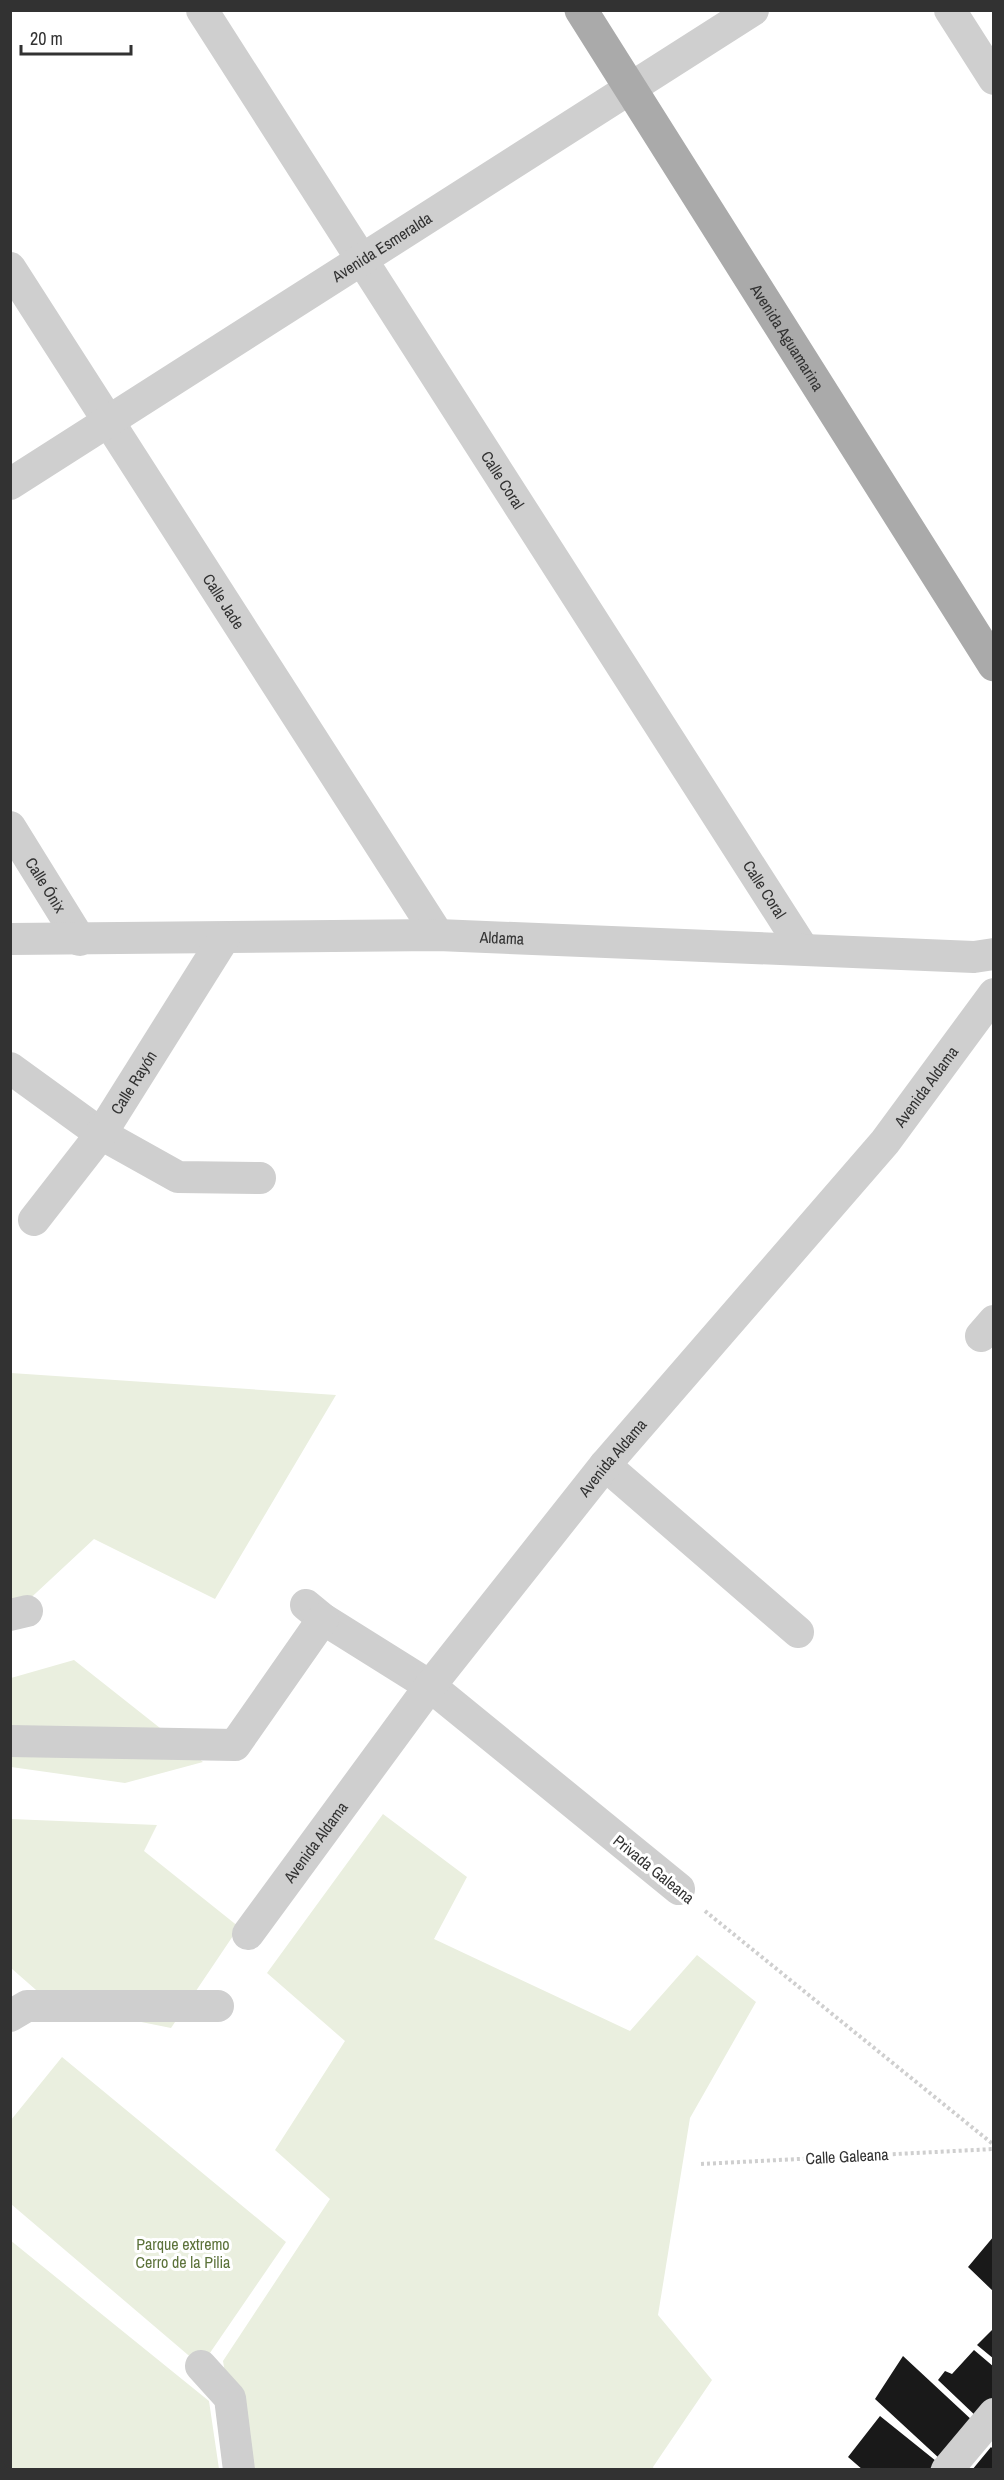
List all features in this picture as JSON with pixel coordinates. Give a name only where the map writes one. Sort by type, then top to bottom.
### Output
[{"type":"main road","name":"Avenida Aguamarina","points":[[581,10],[993,664]]},
{"type":"street","name":"Calle Coral","points":[[201,10],[803,949]]},
{"type":"street","name":"Avenida Esmeralda","points":[[10,484],[753,10]]},
{"type":"street","points":[[950,10],[993,79]]},
{"type":"street","name":"Calle Jade","points":[[10,268],[110,420],[438,935]]},
{"type":"street","name":"Calle Ónix","points":[[10,827],[80,940]]},
{"type":"street","name":"Aldama","points":[[10,939],[438,935],[974,957],[993,954]]},
{"type":"street","name":"Calle Rayón","points":[[33,1220],[101,1134],[224,938]]},
{"type":"street","name":"Avenida Aldama","points":[[248,1934],[430,1686],[605,1465],[885,1142],[993,994]]},
{"type":"street","points":[[10,1068],[101,1134],[178,1177],[260,1178]]},
{"type":"street","points":[[605,1465],[798,1632]]},
{"type":"street","name":"Privada Galeana","points":[[10,1741],[235,1745],[315,1612],[430,1686],[679,1889]]},
{"type":"street","points":[[10,2016],[27,2006],[218,2006]]},
{"type":"street","points":[[201,2366],[230,2398],[239,2469]]},
{"type":"street","points":[[946,2469],[993,2414]]},
{"type":"path","name":"Privada Galeana","points":[[679,1889],[993,2147]]},
{"type":"path","name":"Calle Galeana","points":[[701,2164],[993,2147]]},
{"type":"green space","points":[[11,1373],[336,1395],[215,1599],[94,1539],[22,1606],[11,1609]]},
{"type":"green space","points":[[74,1660],[203,1762],[125,1783],[11,1767],[11,1678]]},
{"type":"green space","points":[[383,1814],[467,1877],[434,1939],[630,2031],[697,1955],[756,2002],[690,2118],[658,2315],[712,2380],[653,2467],[654,2469],[241,2469],[223,2361],[330,2199],[275,2150],[345,2041],[267,1973]]},
{"type":"green space","points":[[11,1819],[157,1825],[144,1851],[239,1927],[171,2028],[52,2004],[11,1968]]},
{"type":"green space","name":"Parque extremo Cerro de la Pilia","points":[[62,2057],[286,2242],[201,2366],[11,2204],[11,2120]]},
{"type":"green space","points":[[10,2240],[209,2401],[219,2469],[11,2469]]},
{"type":"building","points":[[994,2236],[994,2292],[968,2267]]},
{"type":"building","points":[[994,2328],[994,2359],[977,2345]]},
{"type":"building","points":[[974,2350],[994,2367],[994,2403],[979,2419],[938,2380],[945,2371],[952,2374]]},
{"type":"building","points":[[903,2356],[974,2422],[940,2459],[875,2399]]},
{"type":"building","points":[[880,2416],[936,2461],[929,2470],[863,2470],[848,2457]]},
{"type":"building","points":[[991,2447],[994,2450],[994,2470],[972,2470]]}]
